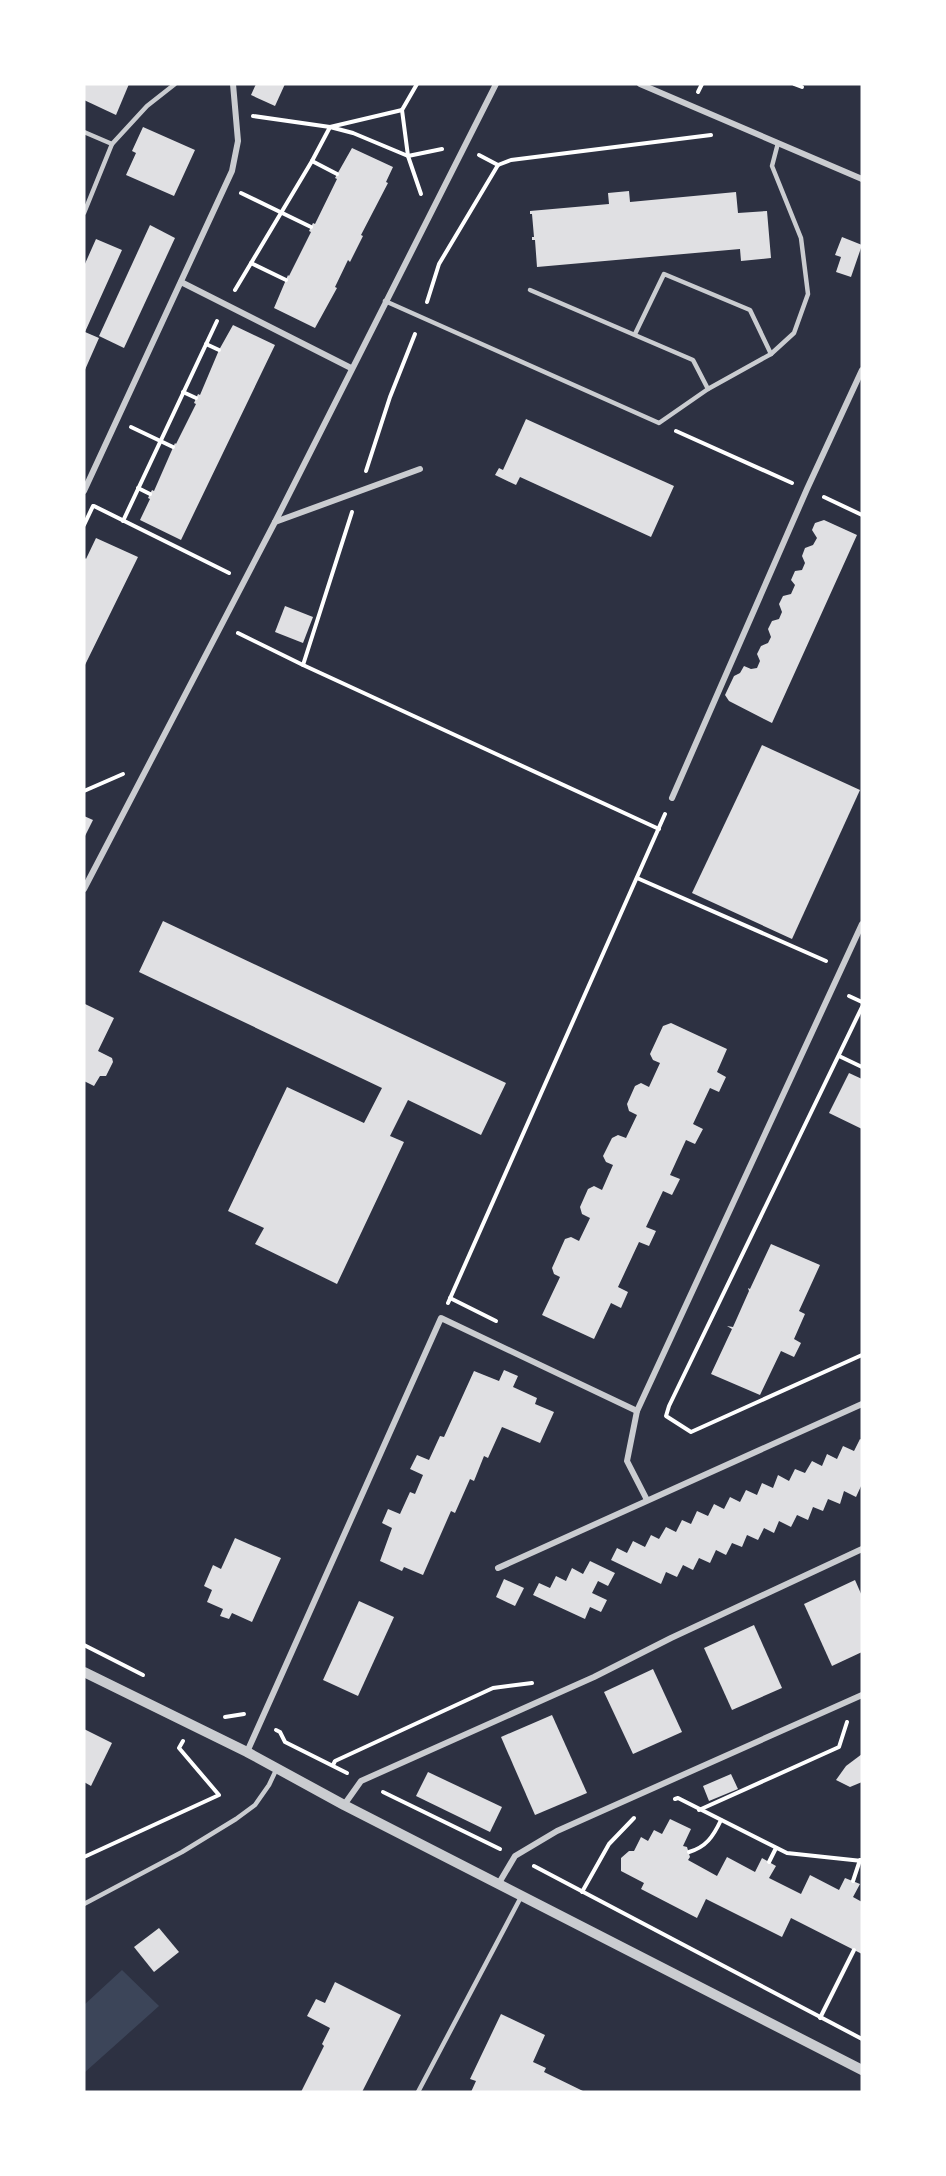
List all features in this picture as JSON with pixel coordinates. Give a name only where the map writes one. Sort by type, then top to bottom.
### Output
[{"type":"street","points":[[84,491],[232,171],[238,141],[233,84]]},
{"type":"street","points":[[84,889],[275,522],[496,84]]},
{"type":"street","points":[[640,84],[862,179]]},
{"type":"street","points":[[181,282],[351,368]]},
{"type":"street","points":[[672,798],[807,489],[862,370]]},
{"type":"street","points":[[275,522],[420,469]]},
{"type":"street","points":[[647,1500],[627,1461],[637,1411],[862,924]]},
{"type":"street","points":[[248,1752],[441,1318],[637,1411]]},
{"type":"street","points":[[498,1568],[862,1404]]},
{"type":"street","points":[[344,1804],[361,1781],[594,1677],[682,1632],[862,1549]]},
{"type":"street","points":[[84,1672],[248,1752],[344,1804],[862,2070]]},
{"type":"street","points":[[499,1883],[515,1856],[557,1831],[862,1695]]},
{"type":"lane","points":[[84,213],[112,144],[147,106],[175,84]]},
{"type":"lane","points":[[84,132],[112,144]]},
{"type":"lane","points":[[385,302],[659,423],[708,389],[771,354],[794,333],[808,294],[801,238],[772,166],[778,143]]},
{"type":"lane","points":[[635,334],[664,274],[750,310],[771,354]]},
{"type":"lane","points":[[530,290],[693,360],[708,389]]},
{"type":"lane","points":[[84,1904],[182,1852],[237,1819],[255,1805],[278,1768]]},
{"type":"lane","points":[[418,2092],[522,1895]]},
{"type":"path","points":[[417,84],[402,110],[408,156],[424,202]]},
{"type":"path","points":[[794,84],[802,87]]},
{"type":"path","points":[[123,521],[226,304],[281,214],[330,127],[402,110]]},
{"type":"path","points":[[237,113],[330,127],[353,133],[408,156],[442,150],[455,144],[498,165]]},
{"type":"path","points":[[422,319],[439,264],[498,165],[511,160],[711,136],[728,121]]},
{"type":"path","points":[[312,161],[337,174]]},
{"type":"path","points":[[235,191],[311,227]]},
{"type":"path","points":[[251,263],[286,280]]},
{"type":"path","points":[[206,344],[219,350]]},
{"type":"path","points":[[183,392],[196,398]]},
{"type":"path","points":[[128,425],[173,447]]},
{"type":"path","points":[[697,441],[862,515]]},
{"type":"path","points":[[138,488],[150,494]]},
{"type":"path","points":[[84,525],[97,496]]},
{"type":"path","points":[[93,506],[233,575]]},
{"type":"path","points":[[221,624],[314,670],[659,830]]},
{"type":"path","points":[[84,791],[132,771]]},
{"type":"path","points":[[441,1318],[672,798]]},
{"type":"path","points":[[637,878],[841,968]]},
{"type":"path","points":[[862,1007],[666,1416],[691,1432],[862,1355]]},
{"type":"path","points":[[839,1056],[862,1067]]},
{"type":"path","points":[[84,1645],[147,1677]]},
{"type":"path","points":[[333,1765],[335,1761],[493,1688],[536,1683]]},
{"type":"path","points":[[217,1713],[225,1717],[248,1712],[280,1732],[285,1742],[515,1856],[862,2040]]},
{"type":"path","points":[[699,1810],[839,1747],[848,1719]]},
{"type":"path","points":[[84,1857],[219,1795]]},
{"type":"path","points":[[668,1800],[678,1798],[787,1853],[861,1860],[852,1881]]},
{"type":"path","points":[[582,1892],[609,1844],[638,1814]]},
{"type":"path","points":[[688,1852],[706,1845],[721,1820]]},
{"type":"path","points":[[769,1862],[776,1848]]},
{"type":"path","points":[[820,2018],[854,1950]]},
{"type":"shaded area","points":[[122,1970],[159,2006],[84,2073],[84,2005]]},
{"type":"building","points":[[84,84],[129,84],[116,115],[84,100]]},
{"type":"building","points":[[256,84],[285,84],[275,106],[251,95]]},
{"type":"building","points":[[143,127],[195,150],[174,196],[126,175],[136,153],[132,151]]},
{"type":"building","points":[[352,148],[393,167],[386,182],[388,183],[361,235],[363,236],[350,262],[348,260],[335,287],[337,288],[315,328],[274,308],[288,275],[311,232],[309,231],[313,223],[315,224],[337,179],[335,178]]},
{"type":"building","points":[[629,191],[630,202],[736,192],[738,213],[767,211],[771,258],[741,261],[740,249],[537,267],[530,211],[609,204],[608,193]]},
{"type":"building","points":[[150,225],[175,238],[124,348],[99,336]]},
{"type":"building","points":[[842,237],[862,245],[851,277],[836,272],[841,257],[835,255]]},
{"type":"building","points":[[96,239],[122,250],[85,332],[99,338],[84,372],[84,266]]},
{"type":"building","points":[[233,325],[275,345],[181,540],[140,520],[150,499],[148,498],[152,490],[154,491],[175,443],[196,404],[194,403],[198,394],[200,395],[219,350]]},
{"type":"building","points":[[526,419],[674,486],[651,537],[520,477],[516,485],[495,475],[499,468],[503,470]]},
{"type":"building","points":[[824,520],[857,535],[772,723],[729,701],[725,695],[734,676],[740,673],[744,666],[751,669],[757,668],[760,661],[757,654],[761,646],[768,643],[771,637],[768,629],[772,621],[779,619],[782,612],[779,604],[783,596],[791,594],[795,585],[791,580],[795,571],[802,570],[805,563],[802,556],[805,548],[813,545],[817,538],[812,530],[815,523]]},
{"type":"building","points":[[96,538],[138,557],[84,667],[84,557],[86,559]]},
{"type":"building","points":[[285,606],[313,617],[303,643],[275,632]]},
{"type":"building","points":[[762,745],[860,790],[792,939],[692,893]]},
{"type":"building","points":[[84,816],[93,820],[84,838]]},
{"type":"building","points":[[163,921],[506,1083],[481,1135],[408,1100],[390,1136],[404,1142],[337,1284],[255,1244],[264,1228],[228,1211],[287,1087],[364,1123],[382,1088],[139,972]]},
{"type":"building","points":[[85,1004],[114,1018],[98,1051],[112,1058],[113,1062],[106,1076],[100,1076],[94,1086],[84,1081]]},
{"type":"building","points":[[671,1023],[727,1049],[717,1072],[726,1077],[719,1092],[710,1088],[693,1124],[703,1129],[695,1144],[686,1140],[670,1175],[680,1179],[672,1195],[663,1191],[646,1227],[656,1231],[649,1246],[639,1242],[618,1287],[628,1292],[621,1308],[611,1303],[594,1339],[542,1315],[560,1277],[554,1274],[552,1268],[565,1239],[571,1237],[579,1241],[590,1218],[582,1214],[580,1207],[588,1189],[594,1186],[602,1190],[613,1165],[606,1162],[603,1156],[612,1138],[618,1135],[626,1138],[637,1115],[629,1111],[627,1104],[635,1086],[641,1083],[649,1087],[660,1063],[653,1060],[650,1054],[663,1026]]},
{"type":"building","points":[[849,1073],[862,1079],[862,1129],[829,1113]]},
{"type":"building","points":[[771,1244],[820,1265],[799,1311],[805,1314],[794,1339],[801,1343],[794,1357],[781,1351],[760,1395],[711,1374],[732,1329],[727,1326],[733,1327],[749,1291],[748,1288],[750,1289]]},
{"type":"building","points":[[504,1370],[518,1376],[513,1387],[537,1398],[535,1404],[554,1412],[540,1443],[502,1427],[488,1458],[484,1456],[474,1481],[470,1479],[455,1513],[451,1511],[423,1575],[404,1567],[402,1571],[380,1561],[392,1528],[382,1523],[388,1509],[400,1514],[410,1492],[415,1494],[423,1475],[410,1469],[417,1455],[429,1460],[440,1436],[444,1437],[474,1371],[499,1381]]},
{"type":"building","points":[[860,1439],[862,1440],[862,1484],[856,1497],[844,1491],[840,1504],[828,1499],[823,1511],[813,1507],[808,1520],[797,1515],[791,1527],[779,1521],[774,1533],[764,1528],[758,1540],[747,1535],[742,1547],[732,1543],[726,1555],[716,1550],[710,1563],[699,1558],[693,1570],[683,1565],[677,1577],[666,1572],[661,1584],[611,1560],[617,1548],[627,1553],[633,1541],[645,1547],[651,1535],[659,1539],[666,1527],[676,1532],[682,1520],[691,1524],[697,1511],[708,1516],[714,1504],[724,1509],[730,1497],[740,1502],[746,1490],[757,1495],[762,1483],[773,1488],[778,1475],[789,1481],[795,1469],[805,1473],[812,1461],[822,1466],[827,1454],[837,1459],[843,1446],[854,1451]]},
{"type":"building","points":[[235,1538],[281,1558],[252,1622],[232,1613],[229,1619],[220,1616],[223,1609],[207,1602],[212,1590],[204,1586],[213,1565],[221,1569]]},
{"type":"building","points":[[590,1561],[615,1573],[608,1586],[598,1581],[592,1593],[607,1600],[601,1612],[590,1607],[585,1619],[533,1595],[539,1583],[550,1588],[556,1576],[566,1581],[572,1568],[583,1574]]},
{"type":"building","points":[[504,1579],[524,1588],[515,1606],[496,1597]]},
{"type":"building","points":[[855,1580],[862,1596],[862,1652],[832,1666],[804,1604]]},
{"type":"building","points":[[359,1601],[394,1617],[358,1696],[323,1680]]},
{"type":"building","points":[[754,1625],[782,1688],[732,1710],[704,1648]]},
{"type":"building","points":[[653,1669],[682,1732],[633,1754],[604,1692]]},
{"type":"building","points":[[552,1715],[587,1793],[535,1815],[501,1737]]},
{"type":"building","points":[[84,1729],[112,1743],[91,1786],[84,1782]]},
{"type":"building","points":[[862,1754],[862,1782],[850,1787],[836,1780],[846,1766]]},
{"type":"building","points":[[428,1772],[502,1807],[490,1832],[416,1796]]},
{"type":"building","points":[[731,1774],[738,1789],[709,1801],[703,1786]]},
{"type":"building","points":[[670,1819],[691,1829],[683,1846],[687,1847],[690,1857],[688,1860],[717,1876],[727,1857],[755,1872],[762,1858],[776,1866],[769,1878],[801,1894],[810,1875],[839,1890],[845,1878],[860,1884],[853,1897],[862,1902],[862,1954],[791,1918],[782,1937],[706,1899],[697,1918],[641,1889],[644,1883],[621,1871],[621,1858],[629,1851],[634,1851],[641,1837],[648,1841],[654,1830],[662,1834]]},
{"type":"building","points":[[159,1928],[179,1952],[154,1972],[134,1947]]},
{"type":"building","points":[[335,1982],[401,2015],[362,2092],[301,2092],[324,2046],[322,2044],[330,2028],[307,2016],[316,1999],[325,2003]]},
{"type":"building","points":[[501,2014],[545,2035],[533,2062],[546,2068],[544,2072],[585,2092],[471,2092],[476,2081],[470,2079]]}]
